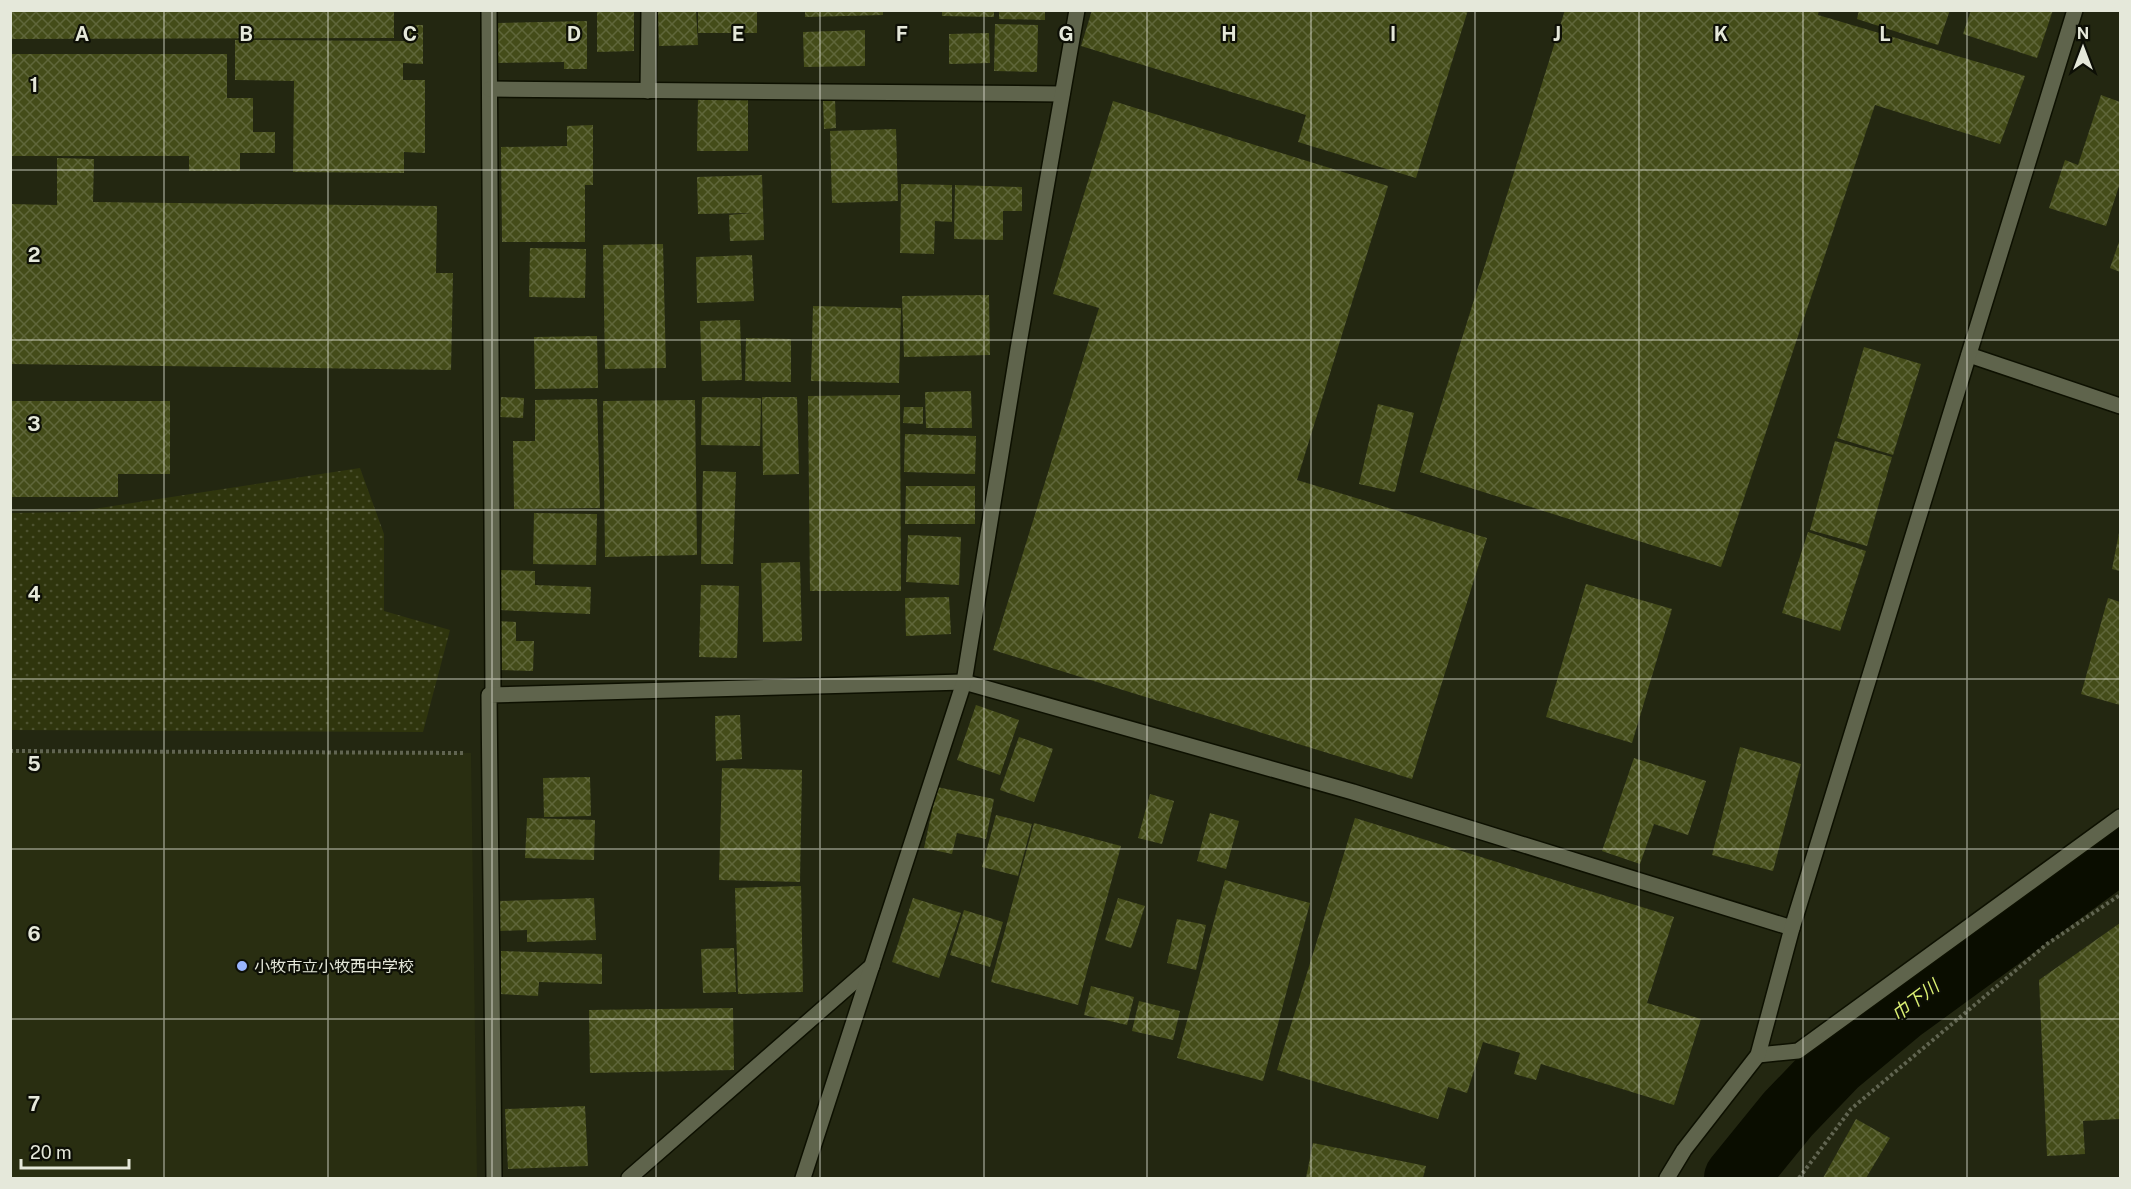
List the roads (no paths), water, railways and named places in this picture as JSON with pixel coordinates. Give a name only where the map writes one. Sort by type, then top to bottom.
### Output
[{"type":"street","points":[[489,10],[493,695]]},
{"type":"street","points":[[648,91],[649,10]]},
{"type":"street","points":[[802,1179],[964,682],[1077,10]]},
{"type":"street","points":[[1667,1179],[1684,1149],[1758,1055],[1792,928],[2075,10]]},
{"type":"street","points":[[490,89],[1062,94]]},
{"type":"street","points":[[1969,355],[2121,406]]},
{"type":"street","points":[[494,1179],[489,695],[964,682],[1353,792],[1792,928]]},
{"type":"street","points":[[1758,1055],[1798,1051],[2121,817]]},
{"type":"street","points":[[629,1179],[872,966]]},
{"type":"waterway","name":"巾下川","points":[[1736,1178],[1788,1114],[1835,1065],[1901,1010],[2120,850]]},
{"type":"place","name":"小牧市立小牧西中学校","points":[[242,966]]}]
